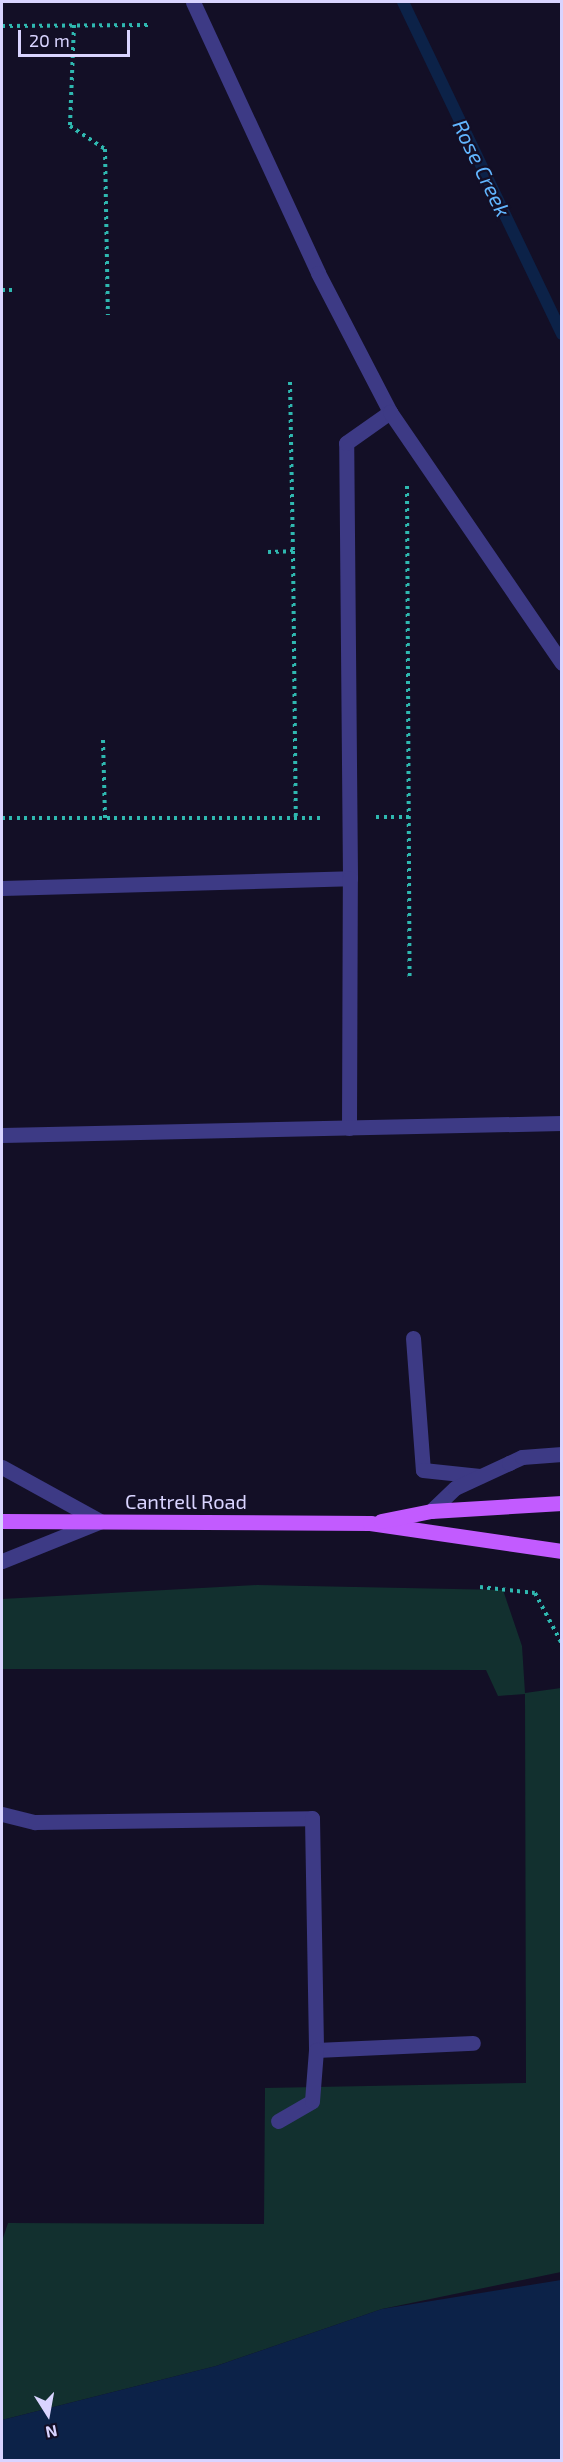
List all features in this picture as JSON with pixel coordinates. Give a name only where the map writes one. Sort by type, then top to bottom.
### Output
[{"type":"main road","name":"Cantrell Road","points":[[370,1523],[431,1512],[561,1503]]},
{"type":"main road","name":"Cantrell Road","points":[[2,1521],[370,1523],[561,1551]]},
{"type":"lane","points":[[193,2],[318,273],[390,412],[561,663]]},
{"type":"lane","points":[[349,1128],[350,878],[346,443],[390,412]]},
{"type":"lane","points":[[2,888],[350,878]]},
{"type":"lane","points":[[2,1135],[561,1123]]},
{"type":"lane","points":[[413,1338],[423,1470],[480,1476]]},
{"type":"lane","points":[[431,1512],[455,1488],[522,1457],[561,1454]]},
{"type":"lane","points":[[2,1467],[100,1521]]},
{"type":"lane","points":[[2,1561],[100,1521]]},
{"type":"lane","points":[[2,1814],[35,1822],[312,1818],[316,2050],[312,2101],[278,2121]]},
{"type":"lane","points":[[316,2050],[473,2043]]},
{"type":"path","points":[[74,25],[70,126],[105,149],[108,315]]},
{"type":"path","points":[[2,26],[149,25]]},
{"type":"path","points":[[2,290],[14,290]]},
{"type":"path","points":[[290,382],[296,818]]},
{"type":"path","points":[[407,483],[411,817],[410,980]]},
{"type":"path","points":[[268,552],[293,551]]},
{"type":"path","points":[[103,740],[105,818]]},
{"type":"path","points":[[372,817],[411,817]]},
{"type":"path","points":[[2,818],[325,818]]},
{"type":"path","points":[[480,1587],[535,1593],[561,1644]]},
{"type":"green space","points":[[257,1585],[503,1590],[522,1646],[525,1693],[561,1688],[561,2272],[382,2309],[216,2366],[2,2420],[2,2241],[8,2223],[264,2224],[265,2088],[526,2083],[525,1694],[498,1696],[486,1670],[2,1669],[2,1599]]},
{"type":"water","points":[[561,2280],[561,2460],[2,2460],[2,2420],[216,2366],[382,2309]]},
{"type":"waterway","name":"Rose Creek","points":[[403,2],[562,334]]}]
